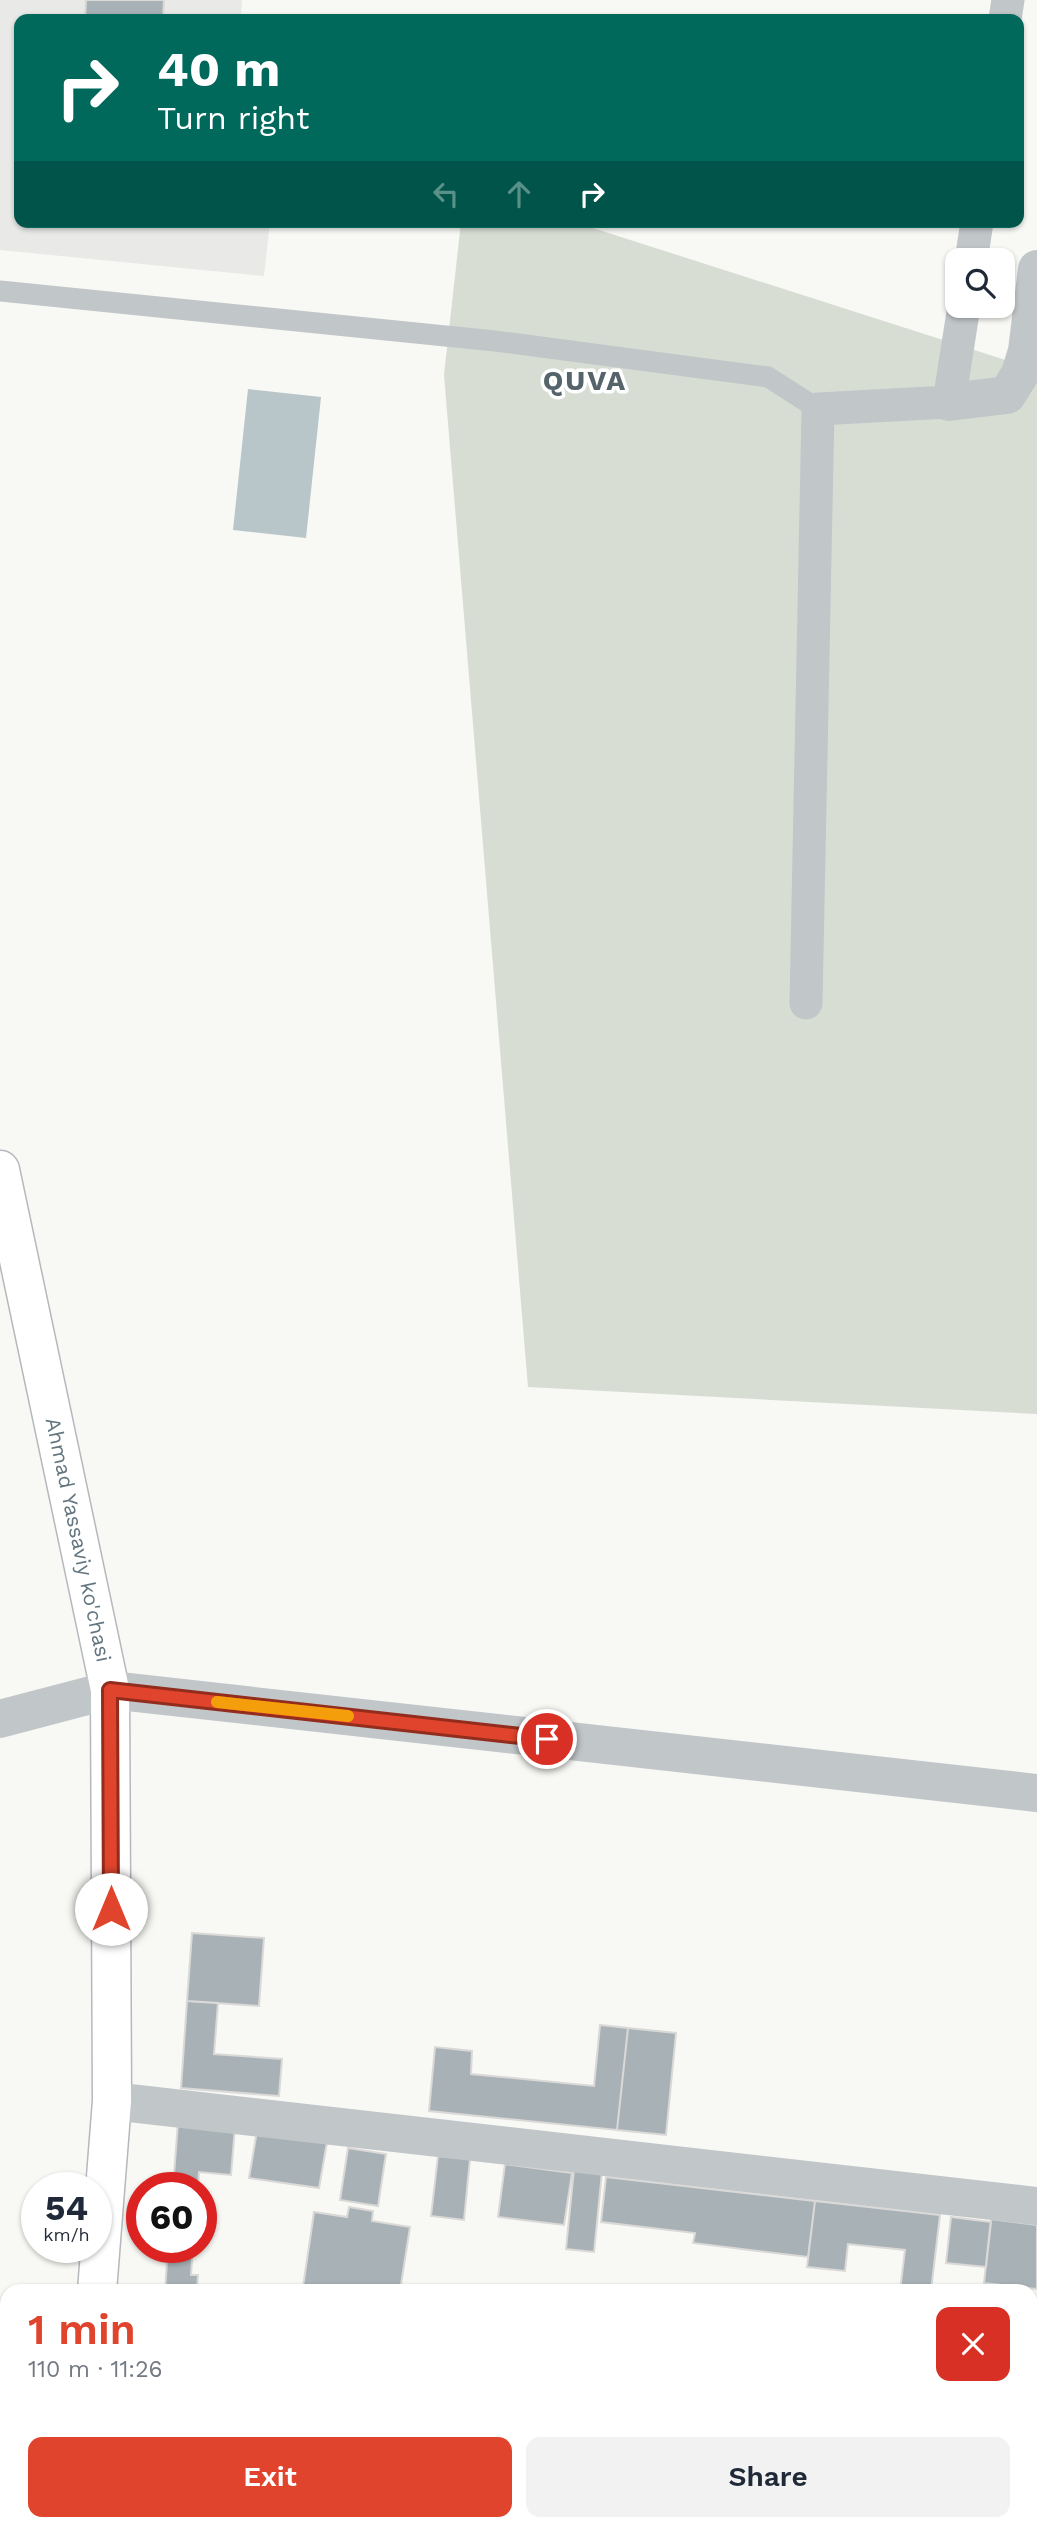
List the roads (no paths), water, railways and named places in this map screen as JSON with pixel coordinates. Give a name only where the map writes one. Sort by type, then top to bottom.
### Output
[{"type":"main road","name":"Ahmad Yassaviy ko'chasi","points":[[0,1170],[110,1690],[112,2101],[98,2284]]},
{"type":"street","points":[[973,248],[976,228]]},
{"type":"street","points":[[806,1003],[818,409],[949,402],[1007,395],[1020,374],[1027,351],[1037,269]]},
{"type":"street","points":[[949,402],[962,318]]},
{"type":"street","points":[[0,1720],[110,1690],[1037,1793]]},
{"type":"street","points":[[112,2101],[1037,2206]]},
{"type":"lane","points":[[0,291],[495,341],[768,377],[818,409]]},
{"type":"district","name":"QUVA","points":[[585,380]]}]
